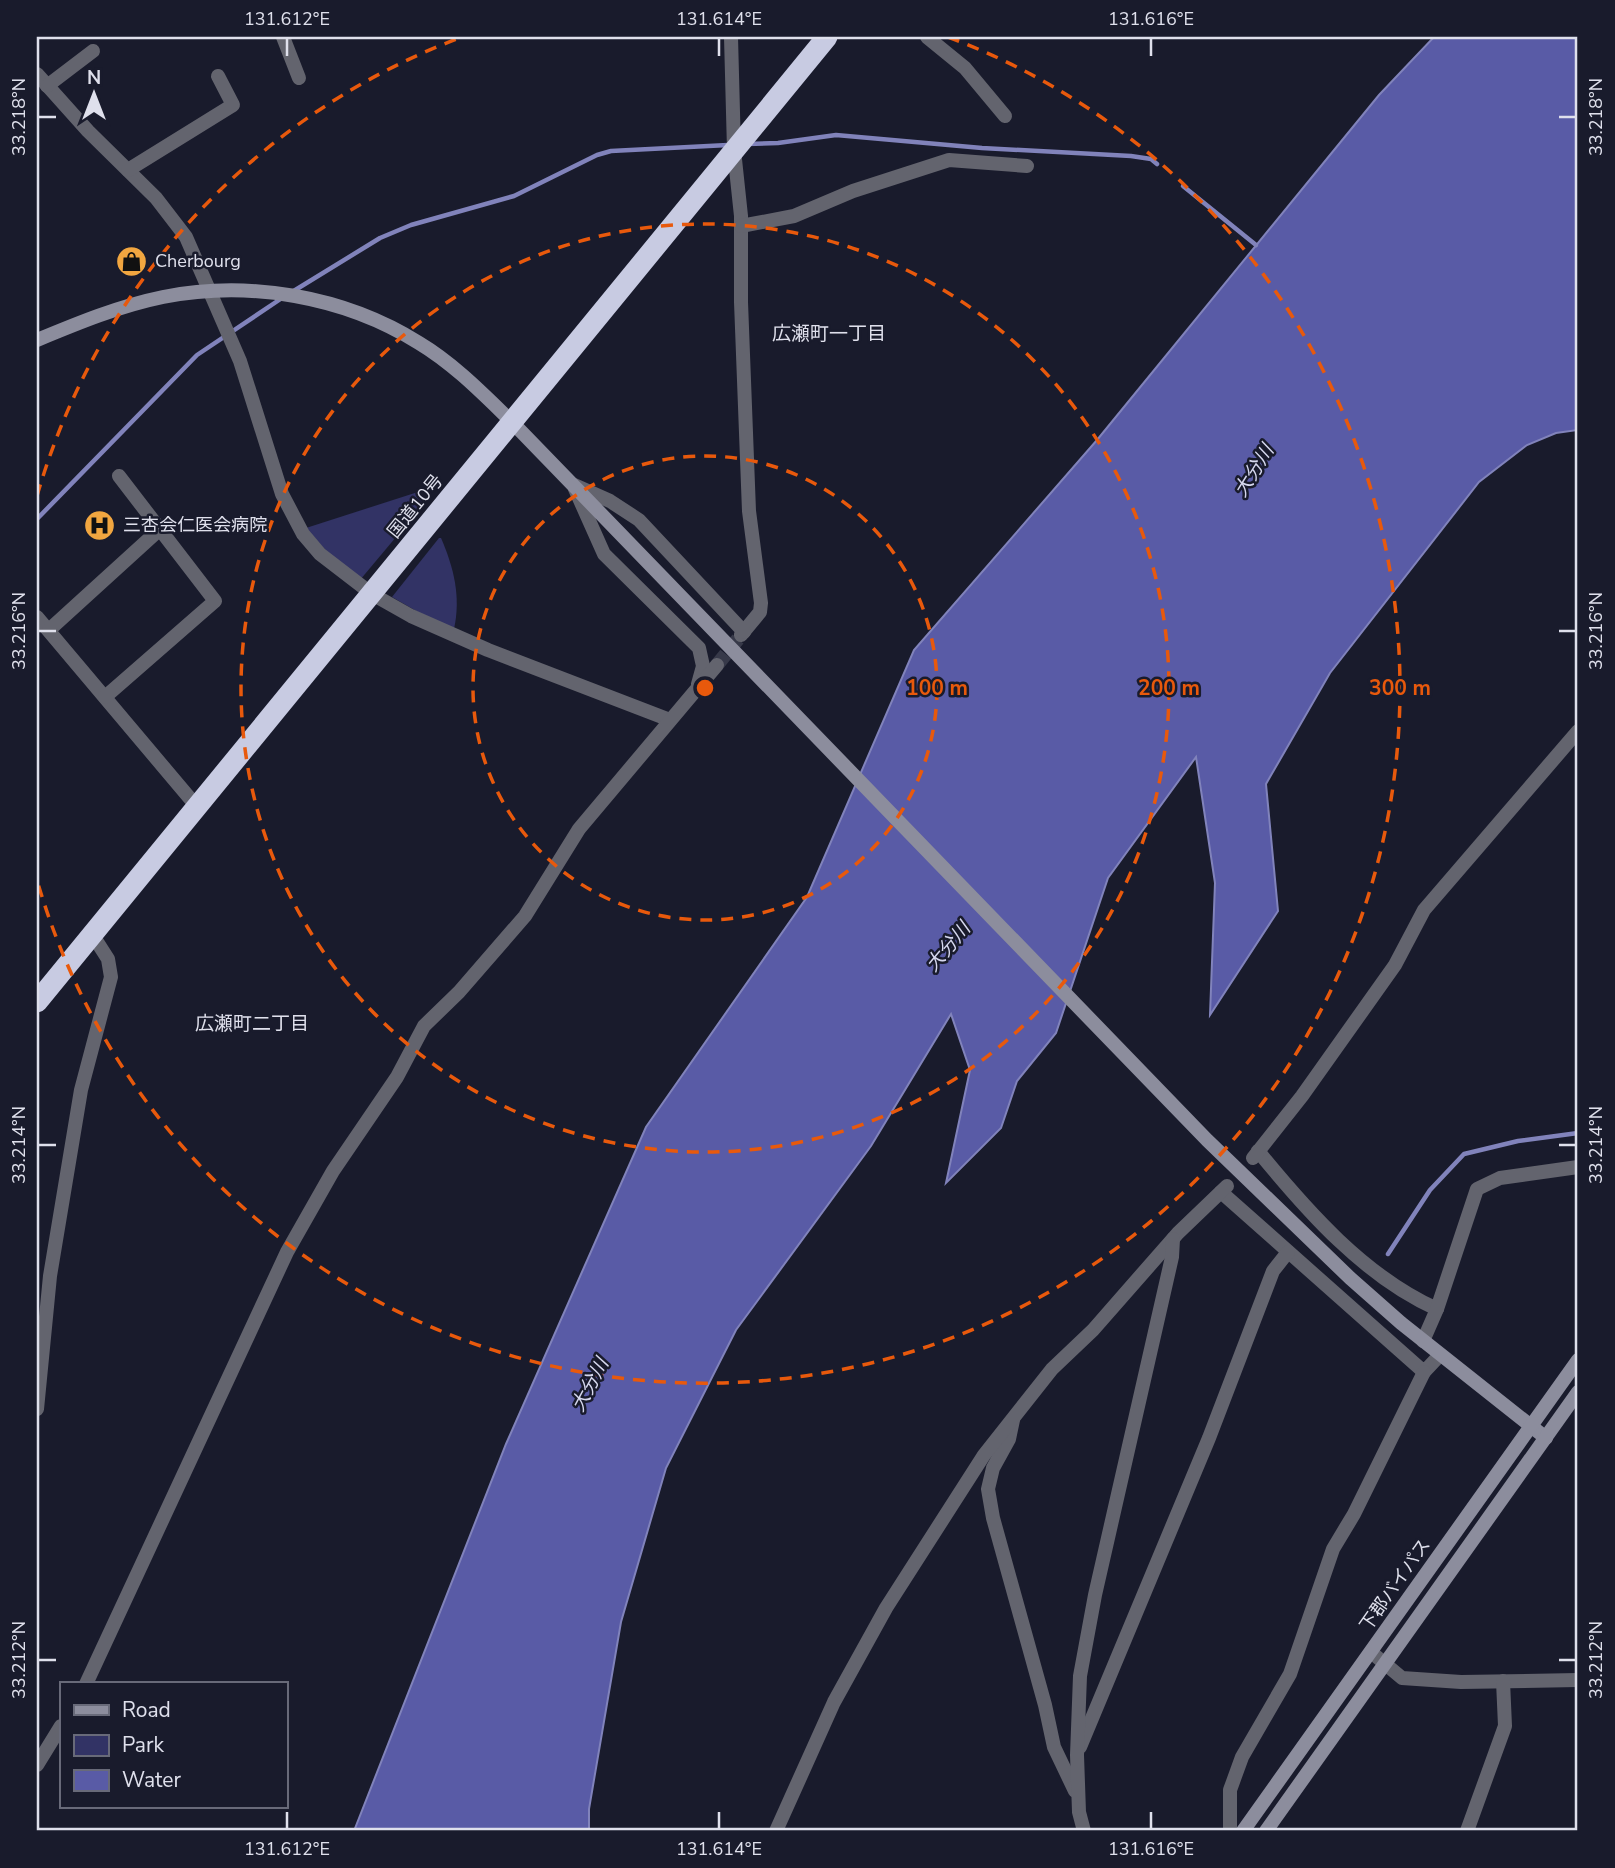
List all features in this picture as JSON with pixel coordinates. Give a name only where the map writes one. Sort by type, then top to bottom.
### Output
[{"type":"highway","name":"国道10号","points":[[37,1002],[198,808],[737,143],[827,37]]},
{"type":"street","points":[[283,37],[299,78]]},
{"type":"street","points":[[573,484],[610,501],[639,520],[743,634],[760,612],[761,603],[749,511],[741,302],[741,226],[731,37]]},
{"type":"street","points":[[927,37],[965,68],[1005,116]]},
{"type":"street","points":[[47,86],[93,51]]},
{"type":"street","points":[[37,74],[156,198],[180,229],[194,253],[251,391],[282,494],[293,519],[320,554],[372,594],[411,616],[477,645],[670,720]]},
{"type":"street","points":[[128,170],[233,105],[218,76]]},
{"type":"street","points":[[741,226],[794,216],[853,191],[948,160],[1027,166]]},
{"type":"street","points":[[37,340],[132,305],[178,294],[208,292],[279,293],[301,297],[362,314],[421,343],[462,374],[512,422],[1198,1129],[1350,1278],[1440,1355],[1546,1438]]},
{"type":"street","points":[[105,697],[215,601],[119,476]]},
{"type":"street","points":[[573,484],[604,554],[699,648],[703,666],[694,691]]},
{"type":"street","points":[[48,630],[160,529]]},
{"type":"street","points":[[37,617],[198,808]]},
{"type":"street","points":[[87,1682],[287,1252],[311,1207],[397,1077],[424,1026],[459,992],[525,916],[579,829],[717,665]]},
{"type":"street","points":[[1437,1309],[1411,1297],[1379,1274],[1256,1154],[1302,1096],[1395,965],[1424,910],[1578,732]]},
{"type":"street","points":[[37,1409],[50,1276],[81,1090],[111,977],[108,959],[92,934]]},
{"type":"street","points":[[1423,1341],[1437,1309],[1477,1189],[1500,1178],[1578,1167]]},
{"type":"street","points":[[776,1831],[834,1702],[886,1608],[963,1486],[1013,1415],[1052,1369],[1093,1330],[1173,1239],[1224,1189],[1288,1252],[1424,1372]]},
{"type":"street","points":[[1084,1831],[1077,1755],[1080,1676],[1172,1257],[1173,1239]]},
{"type":"street","points":[[1077,1755],[1209,1438],[1273,1271],[1288,1252]]},
{"type":"street","points":[[1230,1831],[1230,1790],[1242,1757],[1290,1674],[1333,1549],[1354,1514],[1424,1372],[1440,1355]]},
{"type":"street","name":"下郡バイパス","points":[[1243,1831],[1578,1360]]},
{"type":"street","points":[[1266,1831],[1578,1392]]},
{"type":"street","points":[[1013,1415],[1009,1439],[993,1468],[988,1489],[993,1518],[1045,1705],[1054,1747],[1079,1798]]},
{"type":"street","points":[[1371,1652],[1402,1678],[1461,1682],[1578,1680]]},
{"type":"street","points":[[1467,1831],[1505,1726],[1503,1681]]},
{"type":"street","points":[[37,1765],[60,1728]]},
{"type":"green space","points":[[421,491],[422,506],[360,580],[337,563],[306,528]]},
{"type":"green space","points":[[439,538],[446,549],[455,583],[457,606],[454,629],[392,597]]},
{"type":"water","name":"大分川","points":[[1434,37],[1578,37],[1578,430],[1556,433],[1527,445],[1479,482],[1330,673],[1266,784],[1278,911],[1210,1015],[1215,883],[1196,757],[1108,878],[1056,1033],[1017,1081],[1001,1128],[946,1183],[970,1070],[951,1014],[871,1146],[736,1330],[666,1468],[621,1622],[589,1809],[589,1831],[354,1831],[506,1444],[646,1127],[807,897],[914,650],[1097,440],[1379,95]]},
{"type":"waterway","points":[[747,144],[778,143],[836,135],[982,148],[1131,156],[1151,159],[1157,164]]},
{"type":"waterway","points":[[292,292],[380,238],[411,225],[514,196],[597,155],[611,151],[728,145]]},
{"type":"waterway","points":[[1183,186],[1256,245]]},
{"type":"waterway","points":[[37,519],[197,355],[282,298]]},
{"type":"waterway","points":[[1388,1254],[1430,1190],[1464,1154],[1518,1141],[1578,1133]]},
{"type":"tunnel","points":[[717,665],[738,639]]},
{"type":"place","name":"Cherbourg","points":[[132,261]]},
{"type":"place","name":"三杏会仁医会病院","points":[[100,525]]},
{"type":"district","name":"広瀬町一丁目","points":[[829,334]]},
{"type":"district","name":"広瀬町二丁目","points":[[252,1024]]}]
